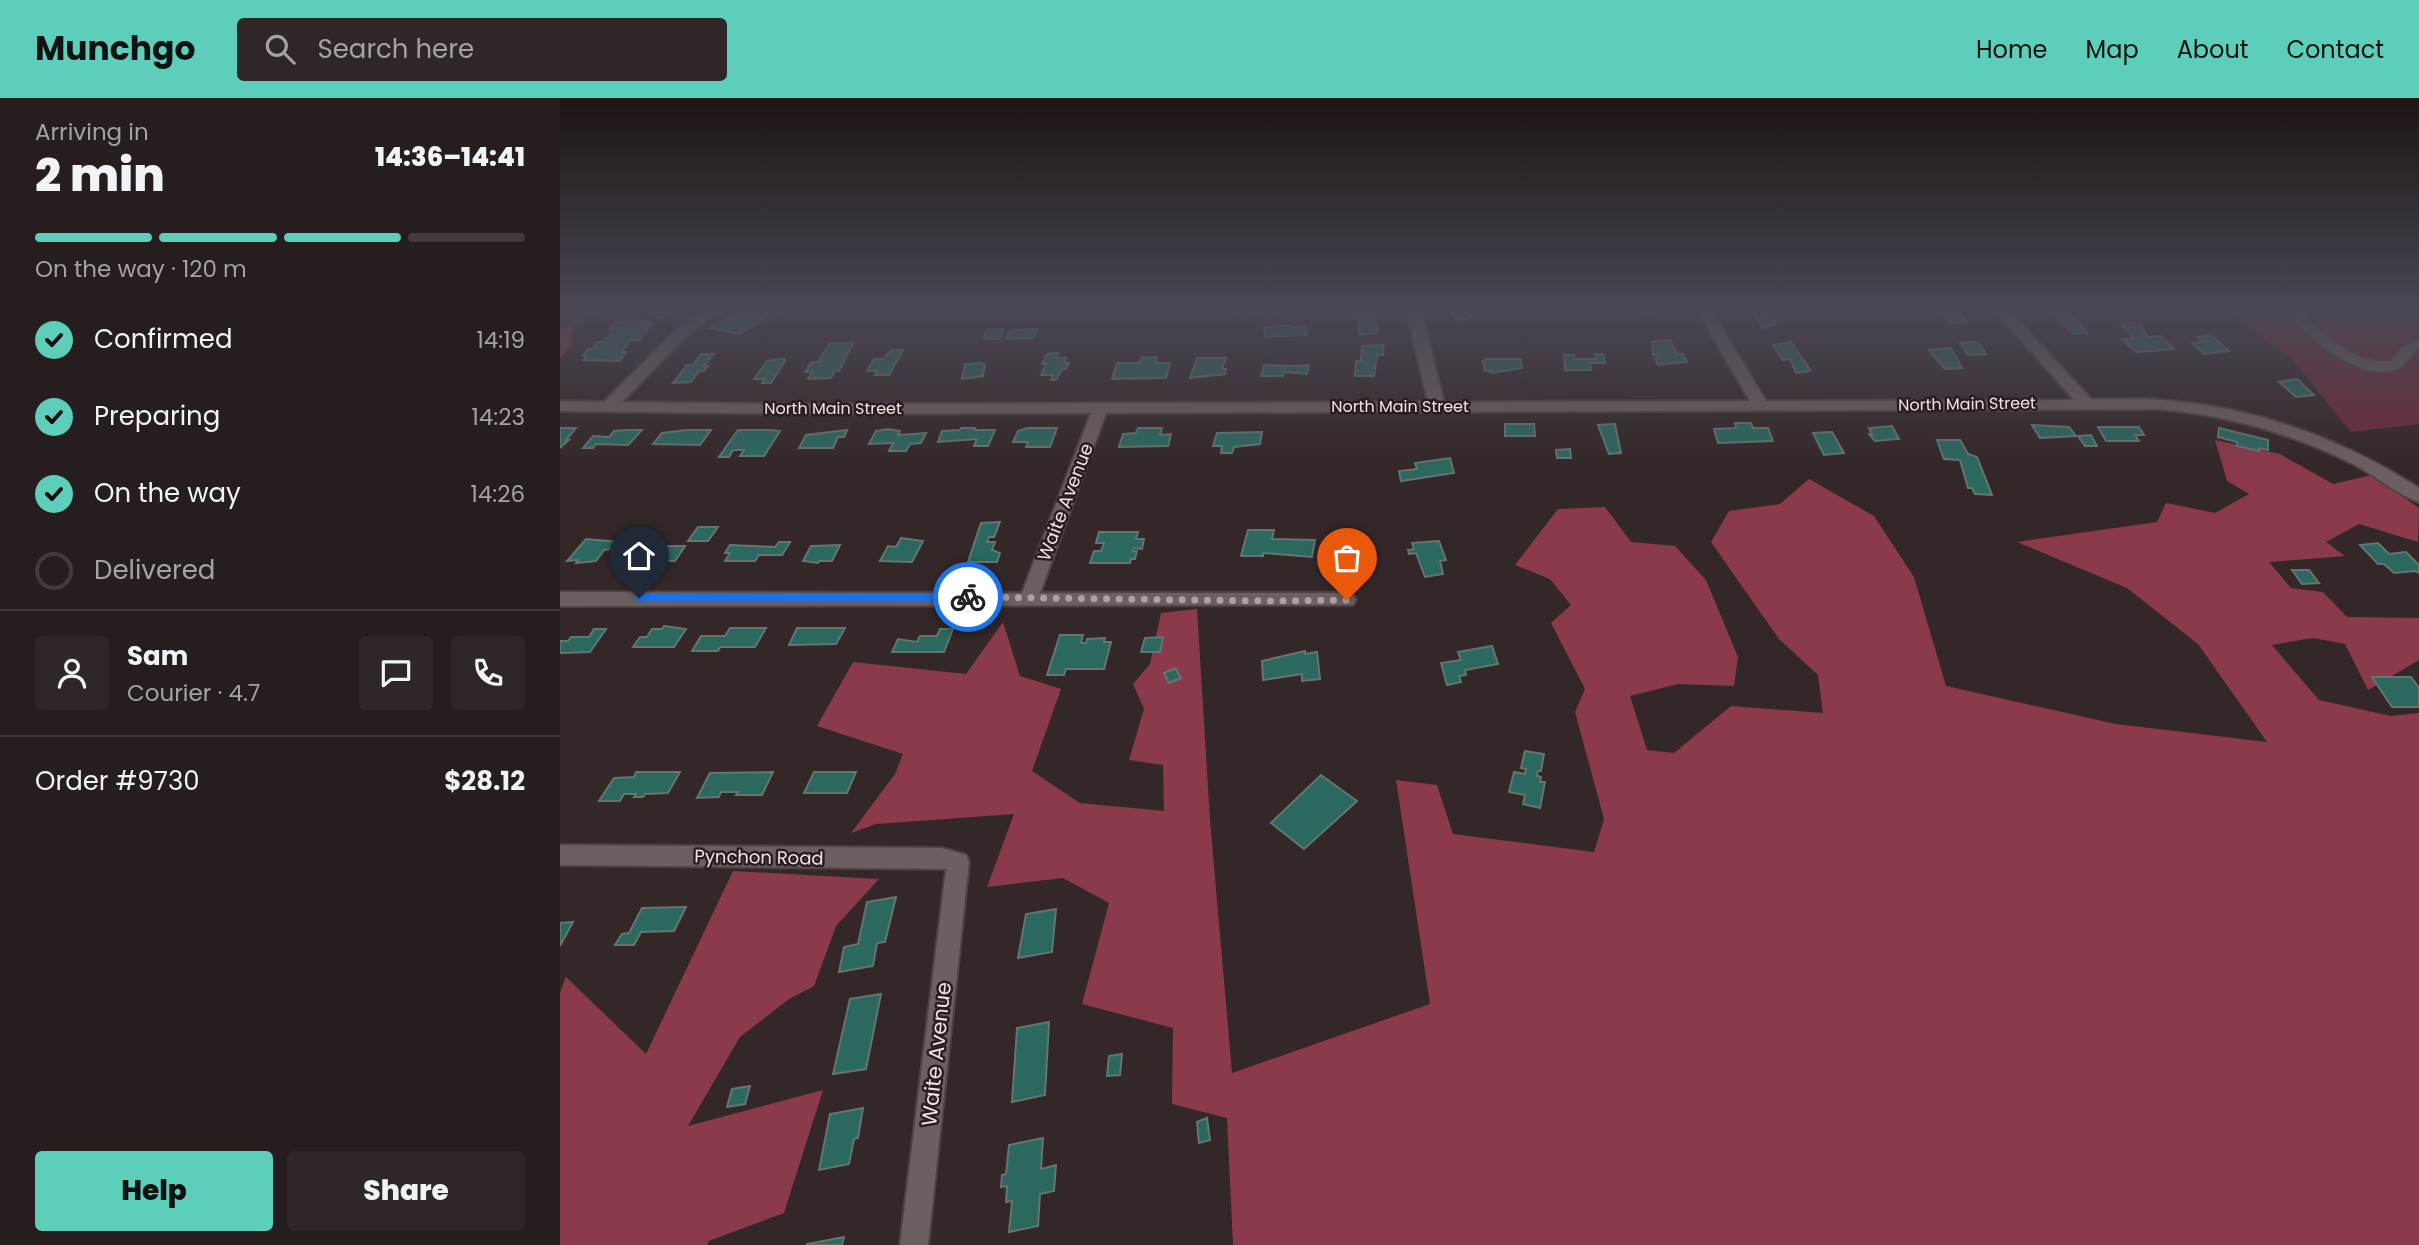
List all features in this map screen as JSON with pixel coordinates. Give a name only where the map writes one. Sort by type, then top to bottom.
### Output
[{"type":"street","points":[[609,406],[654,361]]},
{"type":"street","points":[[1426,361],[1437,406]]},
{"type":"street","points":[[1734,361],[1760,404]]},
{"type":"street","points":[[2048,361],[2086,403]]},
{"type":"street","points":[[2363,361],[2370,364],[2395,365],[2399,361]]},
{"type":"street","name":"North Main Street","points":[[560,406],[798,409],[2086,403],[2178,405],[2239,414],[2283,427],[2336,448],[2419,496]]},
{"type":"street","name":"Waite Avenue","points":[[1029,597],[1101,406]]},
{"type":"street","points":[[560,599],[1029,597],[1347,600]]},
{"type":"street","name":"Pynchon Road","points":[[560,855],[942,858],[958,862]]},
{"type":"street","name":"Waite Avenue","points":[[914,1245],[958,862]]},
{"type":"shaded area","points":[[2292,361],[2419,361],[2419,424],[2351,432]]},
{"type":"shaded area","points":[[2215,440],[2280,454],[2333,484],[2372,475],[2419,508],[2418,542],[2359,524],[2326,542],[2345,556],[2269,562],[2291,588],[2323,592],[2347,617],[2419,618],[2419,660],[2368,690],[2345,644],[2313,638],[2272,645],[2319,700],[2391,716],[2419,713],[2419,1245],[1233,1245],[1227,1118],[1172,1104],[1173,1028],[1082,1004],[1109,903],[1063,878],[987,887],[1014,814],[876,824],[851,833],[895,774],[903,754],[817,726],[853,662],[966,674],[1003,622],[1020,676],[1061,689],[1032,771],[1080,803],[1164,811],[1163,765],[1129,760],[1144,709],[1133,684],[1150,664],[1161,613],[1197,609],[1210,820],[1232,1073],[1430,1004],[1396,780],[1437,785],[1453,834],[1594,852],[1604,819],[1575,712],[1585,689],[1551,623],[1571,605],[1550,579],[1515,565],[1558,509],[1605,507],[1631,542],[1675,546],[1706,580],[1738,657],[1734,686],[1678,684],[1630,696],[1647,750],[1674,753],[1731,706],[1823,713],[1818,675],[1779,639],[1711,542],[1729,511],[1780,504],[1809,479],[1874,516],[1914,577],[1946,686],[2116,724],[2267,742],[2198,644],[2127,588],[2017,542],[2157,522],[2166,503],[2215,513],[2249,494],[2227,481]]},
{"type":"shaded area","points":[[733,871],[879,879],[836,926],[814,986],[789,999],[740,1037],[688,1126],[823,1090],[784,1213],[709,1241],[707,1245],[560,1245],[560,993],[566,977],[646,1054]]},
{"type":"building","points":[[696,361],[708,361],[703,366],[708,366],[704,371],[699,371],[691,382],[673,383],[687,365],[693,365]]},
{"type":"building","points":[[767,361],[785,361],[771,383],[762,383],[765,379],[754,379]]},
{"type":"building","points":[[844,361],[839,371],[835,371],[831,378],[808,379],[812,372],[805,372],[811,363]]},
{"type":"building","points":[[873,361],[897,361],[889,375],[875,375],[877,371],[867,371]]},
{"type":"building","points":[[1044,361],[1069,363],[1056,380],[1051,380],[1053,375],[1041,375],[1046,364],[1042,364]]},
{"type":"building","points":[[1140,361],[1156,361],[1155,363],[1170,363],[1166,378],[1112,379],[1117,363],[1140,363]]},
{"type":"building","points":[[1196,361],[1225,361],[1222,369],[1226,369],[1225,374],[1190,378]]},
{"type":"building","points":[[1356,361],[1376,361],[1374,376],[1355,376]]},
{"type":"building","points":[[1483,361],[1521,361],[1522,368],[1491,373],[1485,371]]},
{"type":"building","points":[[1564,361],[1604,361],[1605,363],[1590,363],[1591,370],[1565,370]]},
{"type":"building","points":[[1656,361],[1687,362],[1658,365]]},
{"type":"building","points":[[1791,361],[1804,361],[1811,371],[1796,373]]},
{"type":"building","points":[[1938,361],[1958,361],[1962,368],[1945,369]]},
{"type":"building","points":[[965,364],[985,364],[983,376],[962,379]]},
{"type":"building","points":[[1264,365],[1309,365],[1307,374],[1284,372],[1283,376],[1261,376]]},
{"type":"building","points":[[2297,379],[2314,395],[2296,397],[2279,382]]},
{"type":"building","points":[[1735,423],[1751,423],[1753,428],[1768,428],[1773,441],[1718,443],[1714,429],[1736,428]]},
{"type":"building","points":[[1505,424],[1534,424],[1535,436],[1505,436]]},
{"type":"building","points":[[1615,424],[1621,453],[1609,454],[1598,425]]},
{"type":"building","points":[[2032,425],[2069,427],[2076,436],[2040,438]]},
{"type":"building","points":[[1892,426],[1899,439],[1875,441],[1869,434],[1872,434],[1869,428]]},
{"type":"building","points":[[2098,427],[2139,427],[2144,435],[2135,435],[2139,441],[2106,441]]},
{"type":"building","points":[[560,428],[576,428],[560,448]]},
{"type":"building","points":[[961,428],[995,430],[988,446],[974,446],[977,439],[938,442],[942,431]]},
{"type":"building","points":[[1028,428],[1057,428],[1050,447],[1026,447],[1028,442],[1013,442],[1018,431]]},
{"type":"building","points":[[1138,428],[1162,428],[1160,435],[1171,434],[1168,446],[1119,447],[1123,434],[1136,433]]},
{"type":"building","points":[[2219,428],[2268,440],[2268,450],[2259,448],[2259,451],[2237,446],[2237,442],[2218,437]]},
{"type":"building","points":[[642,430],[628,445],[596,444],[593,448],[583,448],[593,436],[609,437],[614,431]]},
{"type":"building","points":[[711,430],[700,445],[653,444],[662,433]]},
{"type":"building","points":[[738,430],[780,431],[764,456],[740,456],[744,450],[733,450],[729,457],[719,457]]},
{"type":"building","points":[[847,430],[844,437],[838,437],[833,448],[799,448],[806,435]]},
{"type":"building","points":[[876,431],[900,431],[898,435],[926,433],[921,443],[910,444],[906,451],[889,451],[893,443],[869,444]]},
{"type":"building","points":[[1262,432],[1260,444],[1234,447],[1232,453],[1221,453],[1222,446],[1213,446],[1217,433]]},
{"type":"building","points":[[1832,432],[1844,453],[1824,455],[1813,433]]},
{"type":"building","points":[[2091,435],[2097,446],[2085,446],[2078,436]]},
{"type":"building","points":[[1937,440],[1960,440],[1968,454],[1977,457],[1992,495],[1975,494],[1972,488],[1968,488],[1960,460],[1944,459]]},
{"type":"building","points":[[1570,449],[1571,458],[1557,458],[1556,450]]},
{"type":"building","points":[[1450,458],[1454,473],[1401,481],[1399,471],[1417,469],[1415,463]]},
{"type":"building","points":[[1000,522],[994,537],[989,537],[987,542],[995,542],[992,550],[1000,553],[997,562],[968,562],[981,523]]},
{"type":"building","points":[[698,527],[718,527],[708,541],[688,541]]},
{"type":"building","points":[[1248,530],[1274,530],[1272,539],[1315,540],[1312,557],[1263,553],[1263,556],[1241,556]]},
{"type":"building","points":[[1099,532],[1138,532],[1136,539],[1144,539],[1142,549],[1134,548],[1133,551],[1137,551],[1135,559],[1131,559],[1130,563],[1090,563],[1094,551],[1101,551],[1104,543],[1096,543]]},
{"type":"building","points":[[624,535],[638,535],[630,547],[604,550],[596,561],[567,561],[586,539],[620,542]]},
{"type":"building","points":[[901,538],[923,541],[912,562],[880,561],[888,546],[896,547]]},
{"type":"building","points":[[1439,541],[1446,560],[1440,561],[1443,574],[1425,577],[1416,553],[1409,554],[1408,550],[1414,549],[1412,543]]},
{"type":"building","points":[[779,542],[790,542],[782,555],[759,555],[755,561],[725,561],[730,553],[725,553],[730,545],[775,547]]},
{"type":"building","points":[[2378,543],[2389,554],[2406,552],[2419,565],[2419,573],[2394,573],[2384,564],[2378,564],[2360,545]]},
{"type":"building","points":[[840,545],[832,561],[803,561],[811,546]]},
{"type":"building","points":[[656,546],[685,546],[675,561],[645,561]]},
{"type":"building","points":[[2292,570],[2309,570],[2319,583],[2302,584]]},
{"type":"building","points":[[664,626],[686,629],[674,647],[633,647],[640,637],[647,637],[652,629],[662,629]]},
{"type":"building","points":[[730,628],[766,628],[755,647],[720,647],[718,651],[692,651],[701,636],[725,636]]},
{"type":"building","points":[[797,628],[845,628],[836,644],[789,645]]},
{"type":"building","points":[[594,629],[606,629],[590,652],[560,653],[560,641],[568,641],[571,637],[589,637]]},
{"type":"building","points":[[940,629],[953,629],[944,652],[892,652],[898,639],[917,642],[920,636],[937,636]]},
{"type":"building","points":[[1060,635],[1083,635],[1081,643],[1086,643],[1087,639],[1105,638],[1104,642],[1111,642],[1104,669],[1066,669],[1064,675],[1047,675]]},
{"type":"building","points":[[1163,637],[1160,652],[1141,652],[1145,638]]},
{"type":"building","points":[[1492,646],[1498,664],[1465,670],[1466,675],[1459,676],[1461,682],[1447,685],[1441,663],[1461,660],[1458,652]]},
{"type":"building","points":[[1305,651],[1305,654],[1317,652],[1320,679],[1302,681],[1302,674],[1263,680],[1262,661]]},
{"type":"building","points":[[1175,668],[1181,678],[1169,683],[1164,673]]},
{"type":"building","points":[[2372,677],[2411,677],[2419,688],[2419,707],[2392,707]]},
{"type":"building","points":[[1525,751],[1544,754],[1541,771],[1538,771],[1537,776],[1541,777],[1540,782],[1545,782],[1540,808],[1523,804],[1525,795],[1509,792],[1514,772],[1525,774],[1526,769],[1521,768]]},
{"type":"building","points":[[636,772],[680,772],[668,793],[645,794],[643,797],[624,794],[620,801],[599,801],[614,778],[634,777]]},
{"type":"building","points":[[773,772],[762,795],[721,792],[719,797],[697,798],[710,773]]},
{"type":"building","points":[[814,772],[856,772],[847,793],[804,793]]},
{"type":"building","points":[[1321,775],[1357,801],[1304,849],[1271,823]]},
{"type":"building","points":[[896,897],[885,942],[877,943],[873,966],[839,972],[844,947],[858,944],[867,902]]},
{"type":"building","points":[[686,907],[674,931],[641,932],[634,945],[615,945],[622,934],[629,933],[642,908]]},
{"type":"building","points":[[1056,909],[1052,952],[1018,958],[1026,914]]},
{"type":"building","points":[[573,922],[560,946],[560,923]]},
{"type":"building","points":[[881,994],[866,1069],[833,1074],[850,999]]},
{"type":"building","points":[[1049,1022],[1045,1095],[1012,1102],[1017,1028]]},
{"type":"building","points":[[1122,1054],[1120,1075],[1107,1076],[1109,1056]]},
{"type":"building","points":[[750,1086],[745,1104],[727,1107],[732,1089]]},
{"type":"building","points":[[863,1108],[858,1138],[854,1139],[849,1164],[819,1170],[830,1114]]},
{"type":"building","points":[[1207,1118],[1210,1140],[1199,1143],[1197,1122]]},
{"type":"building","points":[[1043,1138],[1041,1169],[1056,1165],[1054,1191],[1040,1194],[1038,1226],[1009,1232],[1012,1201],[1006,1202],[1007,1186],[1001,1187],[1002,1175],[1006,1174],[1009,1145]]},
{"type":"building","points":[[844,1237],[842,1245],[807,1245],[807,1244]]},
{"type":"way so far","points":[[968,597],[1347,600]]},
{"type":"route","points":[[639,598],[968,597]]}]
